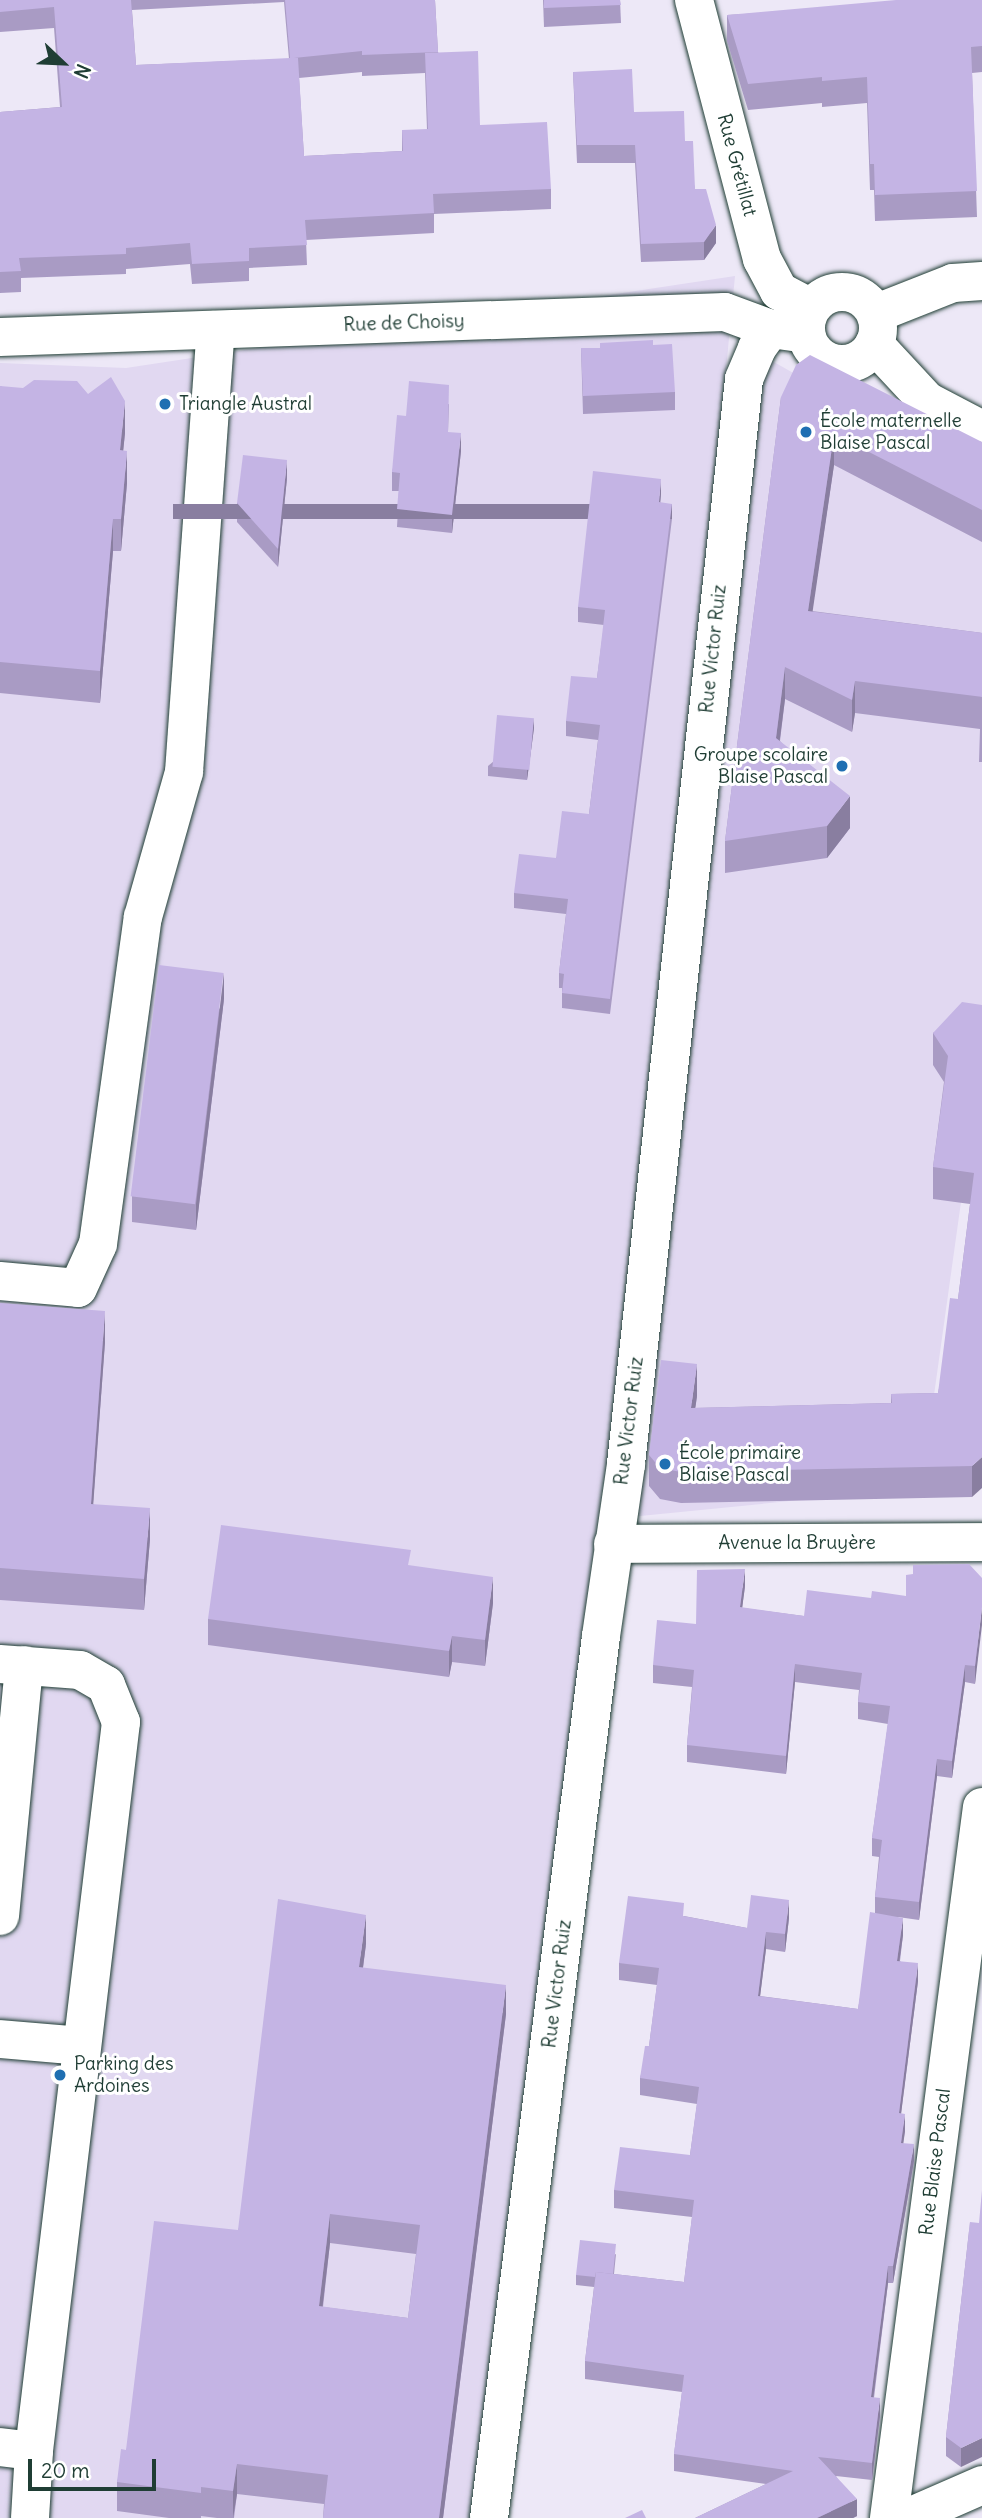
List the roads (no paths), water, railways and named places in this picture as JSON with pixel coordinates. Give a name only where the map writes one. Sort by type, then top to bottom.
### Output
[{"type":"street","name":"Rue Grétillat","points":[[694,0],[762,259],[796,324]]},
{"type":"street","points":[[968,282],[867,329],[846,365],[829,363],[818,356],[796,324],[829,294],[846,292],[867,329],[927,401],[982,430]]},
{"type":"street","name":"Rue de Choisy","points":[[0,337],[725,312],[796,324]]},
{"type":"street","name":"Rue Victor Ruiz","points":[[489,2518],[613,1544],[626,1464],[744,379],[757,348],[796,324]]},
{"type":"street","points":[[0,1281],[78,1288],[98,1244],[143,917],[184,772],[216,330]]},
{"type":"street","name":"Avenue la Bruyère","points":[[613,1544],[982,1542]]},
{"type":"street","points":[[0,1916],[12,1665],[80,1670],[106,1685],[121,1722],[81,2046],[17,2449],[30,2518]]},
{"type":"street","name":"Rue Blaise Pascal","points":[[888,2518],[982,1807]]},
{"type":"street","points":[[0,2039],[81,2046]]},
{"type":"street","points":[[907,2518],[982,2486]]},
{"type":"place","name":"Triangle Austral","points":[[165,404]]},
{"type":"place","name":"École maternelle Blaise Pascal","points":[[806,432]]},
{"type":"place","name":"Groupe scolaire Blaise Pascal","points":[[842,766]]},
{"type":"place","name":"École primaire Blaise Pascal","points":[[665,1464]]},
{"type":"place","name":"Parking des Ardoines","points":[[60,2075]]}]
